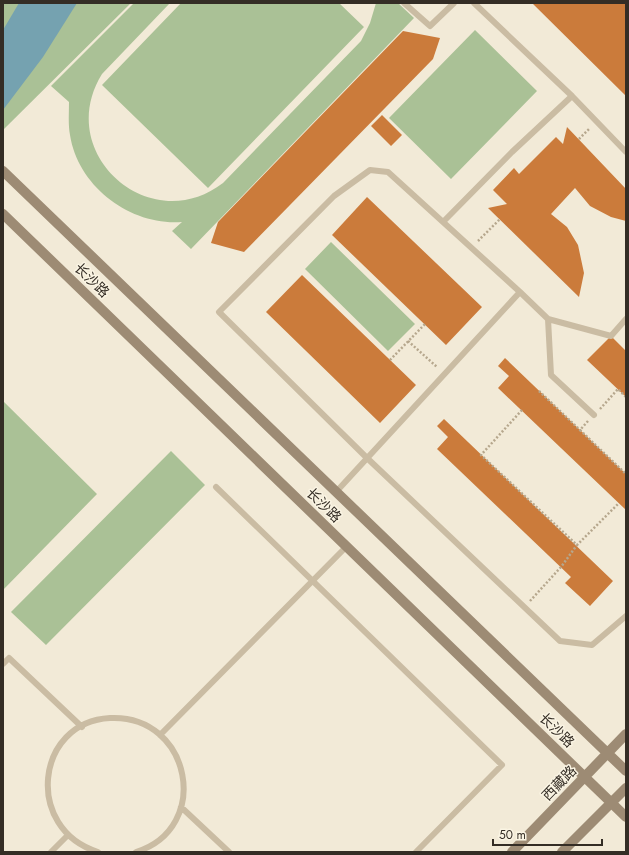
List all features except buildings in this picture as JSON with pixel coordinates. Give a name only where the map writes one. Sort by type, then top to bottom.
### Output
[{"type":"street","name":"长沙路","points":[[3,170],[626,771]]},
{"type":"street","name":"长沙路","points":[[3,214],[626,817]]},
{"type":"street","name":"西藏路","points":[[512,852],[626,734]]},
{"type":"street","points":[[562,852],[626,788]]},
{"type":"lane","points":[[404,3],[430,26],[454,3]]},
{"type":"lane","points":[[474,3],[572,96],[626,152]]},
{"type":"lane","points":[[444,222],[512,152],[572,96]]},
{"type":"lane","points":[[626,319],[610,336],[548,319],[472,247],[388,172],[370,170],[334,196],[219,312],[367,458],[560,641],[592,644],[626,616]]},
{"type":"lane","points":[[336,492],[520,292]]},
{"type":"lane","points":[[548,319],[551,375],[594,415]]},
{"type":"lane","points":[[216,487],[502,765],[416,852]]},
{"type":"lane","points":[[160,735],[347,546]]},
{"type":"lane","points":[[3,664],[9,658],[82,727]]},
{"type":"lane","points":[[98,852],[87,849],[68,835],[54,816],[47,795],[48,773],[55,753],[69,735],[82,727],[109,718],[120,718],[141,722],[168,742],[179,761],[184,784],[181,807],[171,827],[150,850],[136,852]]},
{"type":"lane","points":[[181,807],[229,852]]},
{"type":"lane","points":[[51,852],[68,835]]},
{"type":"path","points":[[579,139],[597,122]]},
{"type":"path","points":[[472,247],[500,219]]},
{"type":"path","points":[[390,360],[425,324]]},
{"type":"path","points":[[408,341],[445,374]]},
{"type":"path","points":[[580,430],[618,390],[626,397]]},
{"type":"path","points":[[539,391],[626,474]]},
{"type":"path","points":[[522,410],[481,454],[576,545]]},
{"type":"path","points":[[524,607],[561,567],[576,545],[619,503]]},
{"type":"green space","points":[[3,3],[131,3],[3,130]]},
{"type":"green space","points":[[134,3],[170,3],[102,74],[90,104],[90,132],[100,158],[117,179],[140,194],[166,201],[195,198],[223,183],[361,41],[370,23],[376,3],[398,3],[414,18],[191,249],[172,231],[182,222],[163,222],[126,210],[110,200],[96,186],[84,171],[75,154],[69,131],[69,102],[51,86]]},
{"type":"green space","points":[[181,3],[339,3],[364,27],[208,188],[102,85]]},
{"type":"green space","points":[[475,30],[537,91],[451,179],[389,118]]},
{"type":"green space","points":[[331,242],[415,324],[388,351],[305,269]]},
{"type":"green space","points":[[3,401],[97,494],[3,590]]},
{"type":"green space","points":[[171,451],[205,485],[46,645],[11,612]]},
{"type":"water","points":[[19,3],[77,3],[43,57],[3,110],[3,30]]}]
